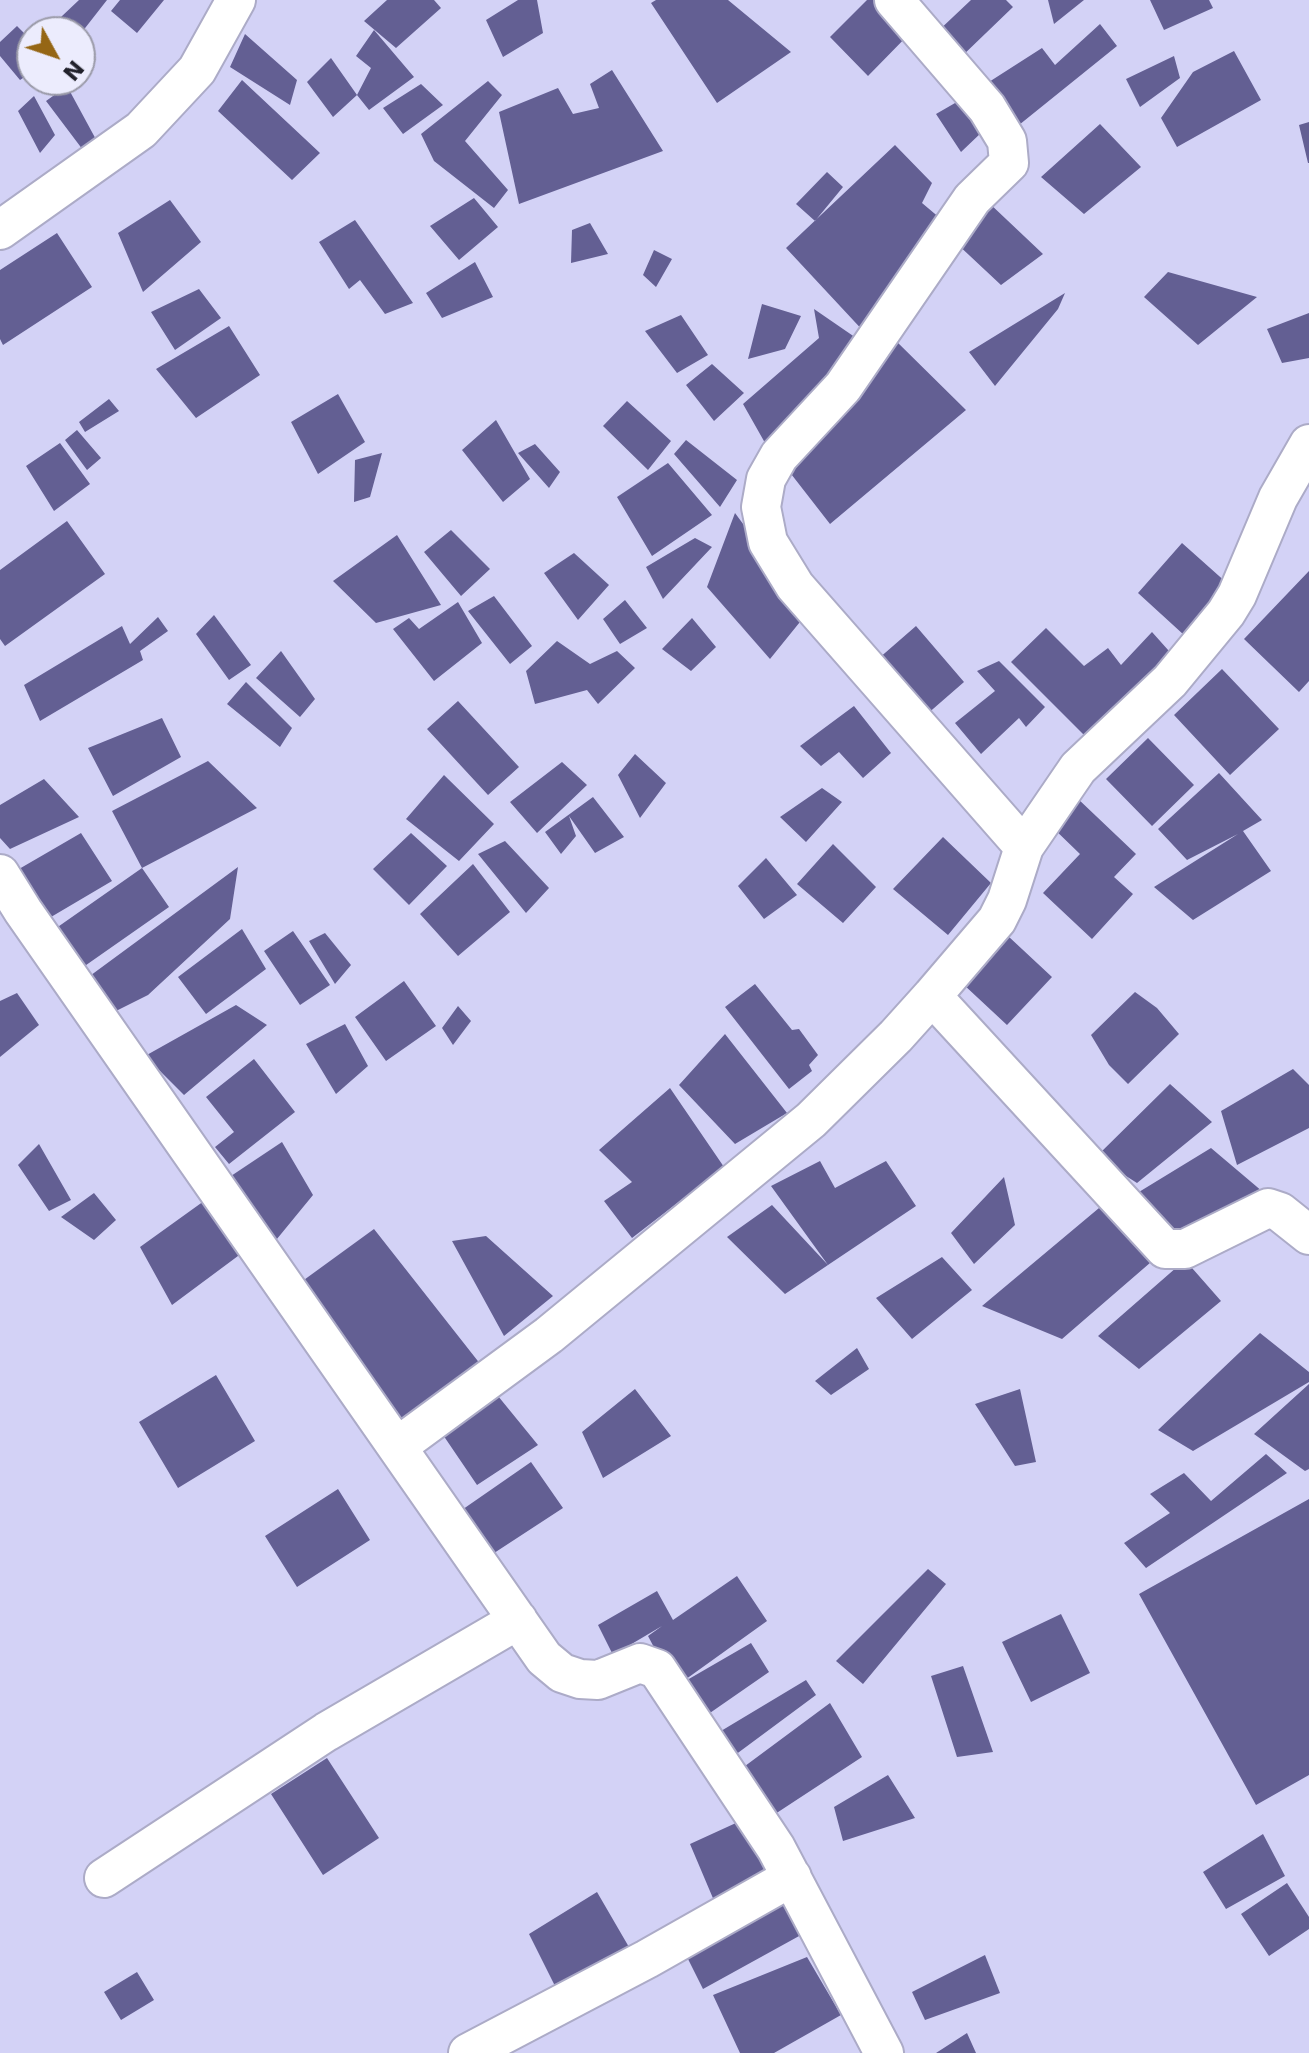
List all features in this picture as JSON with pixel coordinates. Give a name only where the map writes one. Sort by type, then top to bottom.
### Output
[{"type":"street","points":[[0,230],[141,130],[197,70],[236,0]]},
{"type":"street","points":[[894,0],[987,108],[1007,141],[1009,163],[972,199],[843,387],[779,456],[766,479],[761,507],[768,542],[795,586],[1024,847]]},
{"type":"street","points":[[398,1446],[549,1335],[762,1161],[811,1120],[896,1036],[997,920],[1007,900],[1024,847],[1078,768],[1170,681],[1226,613],[1237,595],[1278,498],[1309,444]]},
{"type":"street","points":[[0,874],[544,1658],[562,1673],[580,1679],[598,1680],[640,1663],[657,1669],[776,1848],[884,2053]]},
{"type":"street","points":[[932,996],[1165,1249],[1185,1249],[1268,1208],[1280,1212],[1309,1235]]},
{"type":"street","points":[[104,1878],[326,1732],[518,1620]]},
{"type":"street","points":[[468,2053],[647,1959],[792,1877]]},
{"type":"shaded area","points":[[0,0],[1309,0],[1309,2053],[0,2053]]},
{"type":"building","points":[[79,0],[107,0],[94,16],[62,16]]},
{"type":"building","points":[[120,0],[164,0],[137,33],[111,11]]},
{"type":"building","points":[[387,0],[434,0],[441,8],[396,48],[364,21]]},
{"type":"building","points":[[518,0],[537,0],[543,33],[503,57],[486,20]]},
{"type":"building","points":[[656,0],[728,0],[791,52],[717,103],[651,3]]},
{"type":"building","points":[[867,0],[886,0],[914,29],[868,76],[830,37]]},
{"type":"building","points":[[971,0],[1006,0],[1013,7],[959,59],[935,34]]},
{"type":"building","points":[[1048,0],[1084,0],[1054,24]]},
{"type":"building","points":[[1150,0],[1209,0],[1213,8],[1164,30]]},
{"type":"building","points":[[1100,24],[1117,46],[1014,129],[978,89],[1042,48],[1055,65]]},
{"type":"building","points":[[16,27],[16,75],[0,56],[0,42]]},
{"type":"building","points":[[374,30],[414,77],[369,110],[357,95],[371,68],[356,56]]},
{"type":"building","points":[[245,34],[297,80],[290,105],[230,67]]},
{"type":"building","points":[[1234,51],[1261,100],[1177,147],[1161,118],[1193,72]]},
{"type":"building","points":[[1174,56],[1180,78],[1140,107],[1126,79]]},
{"type":"building","points":[[331,58],[357,95],[333,117],[307,82]]},
{"type":"building","points":[[612,70],[663,151],[519,204],[499,112],[558,88],[573,114],[599,108],[590,84]]},
{"type":"building","points":[[242,80],[320,153],[292,180],[218,111]]},
{"type":"building","points":[[488,81],[502,95],[465,141],[508,190],[494,208],[434,161],[421,134]]},
{"type":"building","points":[[421,84],[443,105],[403,134],[383,108]]},
{"type":"building","points":[[34,96],[55,135],[40,153],[18,111]]},
{"type":"building","points":[[53,96],[72,96],[99,145],[86,154],[46,101]]},
{"type":"building","points":[[962,99],[982,132],[961,152],[936,114]]},
{"type":"building","points":[[1309,122],[1309,163],[1308,163],[1299,125]]},
{"type":"building","points":[[1100,124],[1141,167],[1084,214],[1041,177]]},
{"type":"building","points":[[895,145],[932,183],[922,203],[947,224],[867,335],[786,248]]},
{"type":"building","points":[[827,172],[843,187],[815,221],[796,204]]},
{"type":"building","points":[[474,198],[498,227],[459,260],[430,226]]},
{"type":"building","points":[[170,200],[201,242],[143,292],[118,233]]},
{"type":"building","points":[[988,202],[1043,254],[1001,285],[954,241]]},
{"type":"building","points":[[355,220],[413,303],[385,314],[360,280],[349,289],[319,242]]},
{"type":"building","points":[[590,223],[608,254],[571,263],[572,230]]},
{"type":"building","points":[[57,233],[92,287],[3,345],[0,339],[0,270]]},
{"type":"building","points":[[654,250],[672,259],[656,287],[643,275]]},
{"type":"building","points":[[475,262],[493,297],[442,318],[426,293]]},
{"type":"building","points":[[1168,272],[1257,297],[1198,345],[1144,297]]},
{"type":"building","points":[[199,289],[221,318],[175,350],[151,312]]},
{"type":"building","points":[[1065,293],[1058,309],[995,386],[969,352]]},
{"type":"building","points":[[762,304],[801,316],[785,349],[748,359]]},
{"type":"building","points":[[814,309],[862,342],[773,457],[743,404],[819,338]]},
{"type":"building","points":[[1309,313],[1309,358],[1282,363],[1267,329]]},
{"type":"building","points":[[681,315],[708,355],[677,373],[645,331]]},
{"type":"building","points":[[229,326],[260,375],[196,418],[156,369]]},
{"type":"building","points":[[893,338],[966,410],[830,524],[788,470]]},
{"type":"building","points":[[712,364],[744,393],[714,421],[686,385]]},
{"type":"building","points":[[338,394],[365,442],[318,474],[291,422]]},
{"type":"building","points":[[109,399],[119,411],[85,432],[79,422]]},
{"type":"building","points":[[627,401],[671,441],[648,470],[603,426]]},
{"type":"building","points":[[496,420],[530,479],[503,502],[462,450]]},
{"type":"building","points":[[77,430],[101,458],[87,470],[65,440]]},
{"type":"building","points":[[686,440],[737,480],[720,507],[674,454]]},
{"type":"building","points":[[60,443],[90,484],[54,511],[26,466]]},
{"type":"building","points":[[535,444],[560,472],[549,488],[518,453]]},
{"type":"building","points":[[382,453],[370,497],[354,502],[355,460]]},
{"type":"building","points":[[668,463],[712,515],[652,556],[617,497]]},
{"type":"building","points":[[735,513],[808,612],[770,659],[707,587]]},
{"type":"building","points":[[67,521],[105,574],[5,646],[0,639],[0,570]]},
{"type":"building","points":[[451,530],[490,569],[461,596],[424,552]]},
{"type":"building","points":[[397,535],[441,605],[376,623],[333,581]]},
{"type":"building","points":[[695,538],[712,547],[663,599],[646,567]]},
{"type":"building","points":[[1182,543],[1228,584],[1184,635],[1138,593]]},
{"type":"building","points":[[574,553],[609,585],[578,620],[544,573]]},
{"type":"building","points":[[1309,571],[1309,681],[1299,692],[1244,639]]},
{"type":"building","points":[[494,596],[532,646],[510,664],[468,611]]},
{"type":"building","points":[[625,600],[647,628],[620,644],[603,619]]},
{"type":"building","points":[[458,602],[482,643],[434,681],[393,629],[409,618],[419,629]]},
{"type":"building","points":[[214,615],[251,665],[229,680],[196,634]]},
{"type":"building","points":[[158,617],[168,631],[140,651],[143,660],[40,721],[24,685],[122,626],[130,644]]},
{"type":"building","points":[[692,618],[716,647],[691,671],[662,649]]},
{"type":"building","points":[[916,626],[964,682],[918,722],[870,666]]},
{"type":"building","points":[[1046,628],[1084,666],[1108,648],[1121,665],[1152,632],[1177,660],[1091,742],[1011,662]]},
{"type":"building","points":[[557,641],[590,664],[617,651],[635,668],[598,704],[587,690],[535,704],[526,671]]},
{"type":"building","points":[[281,651],[315,699],[300,717],[256,678]]},
{"type":"building","points":[[999,661],[1045,707],[1026,727],[1019,718],[981,754],[955,723],[995,691],[977,671]]},
{"type":"building","points":[[1222,669],[1279,729],[1230,775],[1174,715]]},
{"type":"building","points":[[246,682],[292,728],[280,747],[227,704]]},
{"type":"building","points":[[458,701],[519,767],[488,795],[427,729]]},
{"type":"building","points":[[854,706],[891,753],[863,778],[839,752],[821,766],[800,746]]},
{"type":"building","points":[[162,718],[181,757],[113,796],[88,748]]},
{"type":"building","points":[[1148,738],[1194,785],[1152,826],[1106,779]]},
{"type":"building","points":[[635,754],[666,783],[640,818],[618,775]]},
{"type":"building","points":[[208,761],[257,808],[142,868],[112,811]]},
{"type":"building","points":[[562,762],[587,785],[537,833],[510,802]]},
{"type":"building","points":[[1219,773],[1262,820],[1243,831],[1271,871],[1193,920],[1154,887],[1238,834],[1187,860],[1158,829]]},
{"type":"building","points":[[444,775],[494,824],[459,861],[406,819]]},
{"type":"building","points":[[44,779],[79,817],[10,849],[0,838],[0,805]]},
{"type":"building","points":[[822,788],[842,802],[806,842],[780,817]]},
{"type":"building","points":[[593,797],[624,837],[595,853],[569,816],[576,836],[561,854],[545,832]]},
{"type":"building","points":[[1076,797],[1136,854],[1114,877],[1133,894],[1092,939],[1043,893],[1080,854],[1050,825]]},
{"type":"building","points":[[81,833],[112,881],[51,917],[19,869]]},
{"type":"building","points":[[411,833],[447,866],[409,905],[373,869]]},
{"type":"building","points":[[943,837],[991,883],[948,935],[893,889]]},
{"type":"building","points":[[505,841],[549,888],[526,913],[478,854]]},
{"type":"building","points":[[833,844],[876,887],[843,923],[797,884]]},
{"type":"building","points":[[766,858],[797,895],[764,919],[738,886]]},
{"type":"building","points":[[473,864],[510,912],[458,956],[420,914]]},
{"type":"building","points":[[238,867],[230,919],[148,995],[108,1015],[83,981]]},
{"type":"building","points":[[142,868],[169,907],[79,970],[52,931]]},
{"type":"building","points":[[242,929],[266,969],[206,1014],[178,977]]},
{"type":"building","points":[[293,931],[330,985],[300,1005],[264,951]]},
{"type":"building","points":[[325,933],[351,965],[335,984],[309,941]]},
{"type":"building","points":[[1008,936],[1052,977],[1007,1025],[963,984]]},
{"type":"building","points":[[404,981],[436,1026],[386,1061],[355,1017]]},
{"type":"building","points":[[755,984],[792,1030],[799,1029],[818,1055],[809,1065],[812,1071],[789,1089],[725,1007]]},
{"type":"building","points":[[1135,992],[1157,1008],[1179,1034],[1128,1084],[1109,1065],[1091,1035]]},
{"type":"building","points":[[17,993],[39,1025],[0,1057],[0,1001]]},
{"type":"building","points":[[236,1005],[267,1025],[184,1095],[145,1056]]},
{"type":"building","points":[[458,1006],[471,1021],[453,1045],[442,1028]]},
{"type":"building","points":[[345,1024],[368,1066],[336,1094],[306,1044]]},
{"type":"building","points":[[725,1034],[787,1113],[735,1144],[679,1085]]},
{"type":"building","points":[[254,1059],[295,1112],[229,1164],[215,1147],[234,1132],[206,1097]]},
{"type":"building","points":[[1293,1069],[1309,1085],[1309,1128],[1237,1165],[1221,1111]]},
{"type":"building","points":[[1170,1084],[1212,1122],[1137,1183],[1096,1157]]},
{"type":"building","points":[[670,1088],[724,1167],[632,1238],[604,1201],[632,1182],[599,1150]]},
{"type":"building","points":[[282,1142],[313,1195],[272,1245],[225,1180]]},
{"type":"building","points":[[39,1144],[71,1200],[49,1211],[18,1165]]},
{"type":"building","points":[[1211,1148],[1263,1192],[1173,1238],[1134,1195]]},
{"type":"building","points":[[820,1161],[835,1188],[886,1161],[916,1206],[828,1265],[771,1186]]},
{"type":"building","points":[[1004,1177],[1015,1225],[974,1264],[951,1233]]},
{"type":"building","points":[[94,1193],[116,1220],[94,1240],[61,1217]]},
{"type":"building","points":[[204,1201],[242,1253],[172,1305],[140,1247]]},
{"type":"building","points":[[1105,1203],[1158,1256],[1062,1339],[982,1306]]},
{"type":"building","points":[[772,1205],[828,1265],[785,1294],[727,1237]]},
{"type":"building","points":[[374,1229],[481,1365],[396,1423],[297,1285]]},
{"type":"building","points":[[486,1236],[553,1296],[504,1336],[452,1241]]},
{"type":"building","points":[[942,1257],[972,1290],[912,1339],[876,1298]]},
{"type":"building","points":[[1185,1260],[1221,1301],[1139,1369],[1098,1336]]},
{"type":"building","points":[[1260,1333],[1309,1372],[1309,1382],[1193,1451],[1158,1430]]},
{"type":"building","points":[[857,1348],[869,1369],[831,1395],[815,1381]]},
{"type":"building","points":[[216,1375],[255,1441],[178,1488],[139,1422]]},
{"type":"building","points":[[1309,1384],[1309,1469],[1305,1471],[1254,1434]]},
{"type":"building","points":[[635,1389],[671,1436],[603,1478],[582,1432]]},
{"type":"building","points":[[1020,1389],[1036,1462],[1015,1466],[975,1404]]},
{"type":"building","points":[[498,1396],[538,1445],[477,1485],[439,1429]]},
{"type":"building","points":[[1266,1454],[1287,1473],[1146,1568],[1124,1543],[1170,1513],[1150,1494],[1184,1473],[1211,1501]]},
{"type":"building","points":[[531,1462],[563,1508],[488,1557],[456,1514]]},
{"type":"building","points":[[338,1489],[370,1540],[297,1587],[265,1536]]},
{"type":"building","points":[[1309,1499],[1309,1775],[1256,1805],[1139,1594]]},
{"type":"building","points":[[928,1569],[946,1584],[863,1684],[836,1661]]},
{"type":"building","points":[[737,1576],[767,1621],[675,1687],[648,1636],[662,1626],[613,1655],[598,1625],[657,1591],[673,1620]]},
{"type":"building","points":[[1061,1614],[1090,1673],[1031,1702],[1002,1642]]},
{"type":"building","points":[[751,1643],[769,1672],[694,1724],[675,1687]]},
{"type":"building","points":[[963,1666],[993,1752],[957,1757],[931,1676]]},
{"type":"building","points":[[806,1680],[816,1695],[727,1761],[716,1734]]},
{"type":"building","points":[[830,1703],[862,1757],[769,1818],[741,1769]]},
{"type":"building","points":[[327,1758],[379,1838],[323,1875],[271,1794]]},
{"type":"building","points":[[888,1775],[915,1818],[843,1841],[834,1807]]},
{"type":"building","points":[[749,1817],[783,1863],[715,1903],[690,1844]]},
{"type":"building","points":[[1263,1834],[1285,1876],[1226,1909],[1203,1872]]},
{"type":"building","points":[[1287,1883],[1309,1917],[1309,1929],[1269,1956],[1241,1914]]},
{"type":"building","points":[[792,1890],[810,1930],[703,1989],[686,1955]]},
{"type":"building","points":[[597,1892],[633,1954],[559,1994],[529,1934]]},
{"type":"building","points":[[985,1955],[1000,1993],[925,2020],[912,1992]]},
{"type":"building","points":[[807,1957],[841,2015],[774,2053],[740,2053],[713,1995]]},
{"type":"building","points":[[137,1972],[154,2000],[121,2020],[104,1992]]},
{"type":"building","points":[[967,2033],[976,2053],[936,2053]]}]
